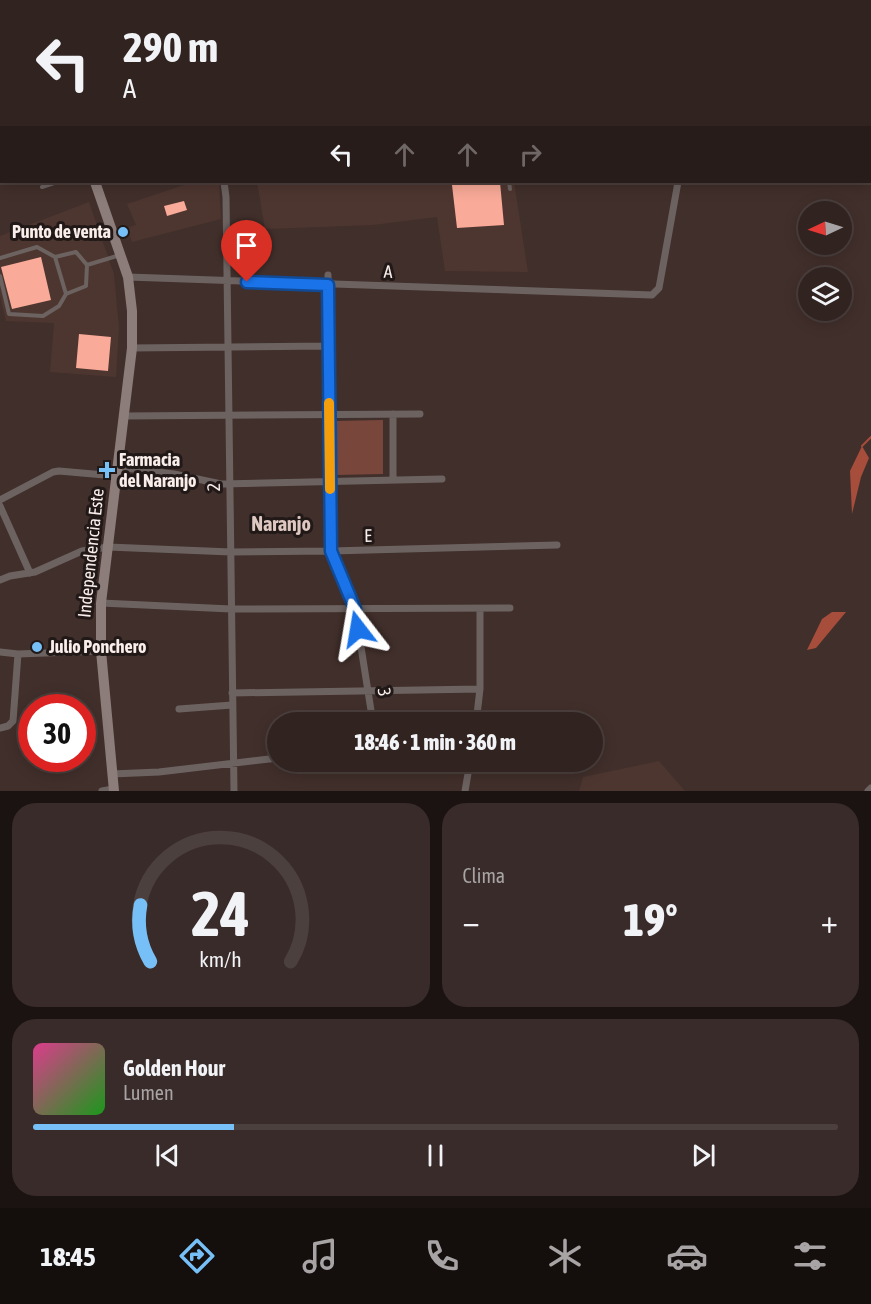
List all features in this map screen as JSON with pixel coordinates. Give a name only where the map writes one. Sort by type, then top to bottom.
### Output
[{"type":"main road","name":"Independencia Este","points":[[94,183],[128,277],[132,310],[132,348],[101,603],[101,651],[112,774],[110,790]]},
{"type":"street","name":"2","points":[[224,183],[234,791]]},
{"type":"street","name":"A","points":[[128,277],[647,295],[656,293],[659,288],[678,183]]},
{"type":"street","name":"3","points":[[327,275],[331,551],[355,609],[372,712]]},
{"type":"street","points":[[132,348],[328,346]]},
{"type":"street","points":[[393,414],[393,480]]},
{"type":"street","points":[[124,416],[420,414]]},
{"type":"street","points":[[0,500],[59,471],[116,471],[229,483],[442,479]]},
{"type":"street","points":[[0,506],[30,573]]},
{"type":"street","name":"E","points":[[0,580],[30,573],[82,550],[108,547],[231,552],[557,545]]},
{"type":"street","points":[[101,603],[231,609],[510,608]]},
{"type":"street","points":[[477,712],[480,689],[480,609]]},
{"type":"street","points":[[0,652],[18,654],[101,651]]},
{"type":"street","points":[[0,728],[8,726],[13,721],[18,654]]},
{"type":"street","points":[[232,693],[480,689]]},
{"type":"street","points":[[179,709],[232,705]]},
{"type":"street","points":[[112,774],[159,772],[267,760]]},
{"type":"street","points":[[465,791],[468,772]]},
{"type":"lane","points":[[42,187],[54,183]]},
{"type":"lane","points":[[508,183],[510,189]]},
{"type":"lane","points":[[0,258],[37,247],[55,257],[76,252],[87,265],[86,286],[66,294],[59,306],[43,316],[9,314],[0,276]]},
{"type":"lane","points":[[87,265],[120,255]]},
{"type":"lane","points":[[55,257],[66,294]]},
{"type":"shaded area","points":[[190,183],[219,183],[221,219],[132,242],[127,228],[136,225],[127,204]]},
{"type":"shaded area","points":[[257,183],[514,183],[528,272],[445,271],[437,217],[373,225],[265,229]]},
{"type":"shaded area","points":[[89,202],[114,274],[119,328],[116,377],[50,372],[54,323],[6,321],[0,296],[0,236]]},
{"type":"shaded area","points":[[383,420],[383,474],[336,475],[335,421]]},
{"type":"shaded area","points":[[862,446],[869,458],[861,477],[852,514],[850,471]]},
{"type":"shaded area","points":[[832,612],[846,612],[816,648],[807,650],[822,619]]},
{"type":"shaded area","points":[[659,761],[685,791],[579,791],[583,777]]},
{"type":"building","points":[[500,183],[504,225],[457,228],[452,185]]},
{"type":"building","points":[[184,201],[187,210],[167,216],[164,206]]},
{"type":"building","points":[[41,257],[51,300],[12,309],[1,267]]},
{"type":"building","points":[[79,334],[111,337],[108,371],[76,368]]},
{"type":"waterway","points":[[862,446],[871,437]]},
{"type":"slow traffic","points":[[329,403],[330,489]]},
{"type":"place","name":"Punto de venta","points":[[123,232]]},
{"type":"place","name":"Farmacia del Naranjo","points":[[107,470]]},
{"type":"place","name":"Julio Ponchero","points":[[37,647]]},
{"type":"district","name":"Naranjo","points":[[281,524]]},
{"type":"route","points":[[247,282],[328,285],[331,551],[355,609],[358,629]]}]
